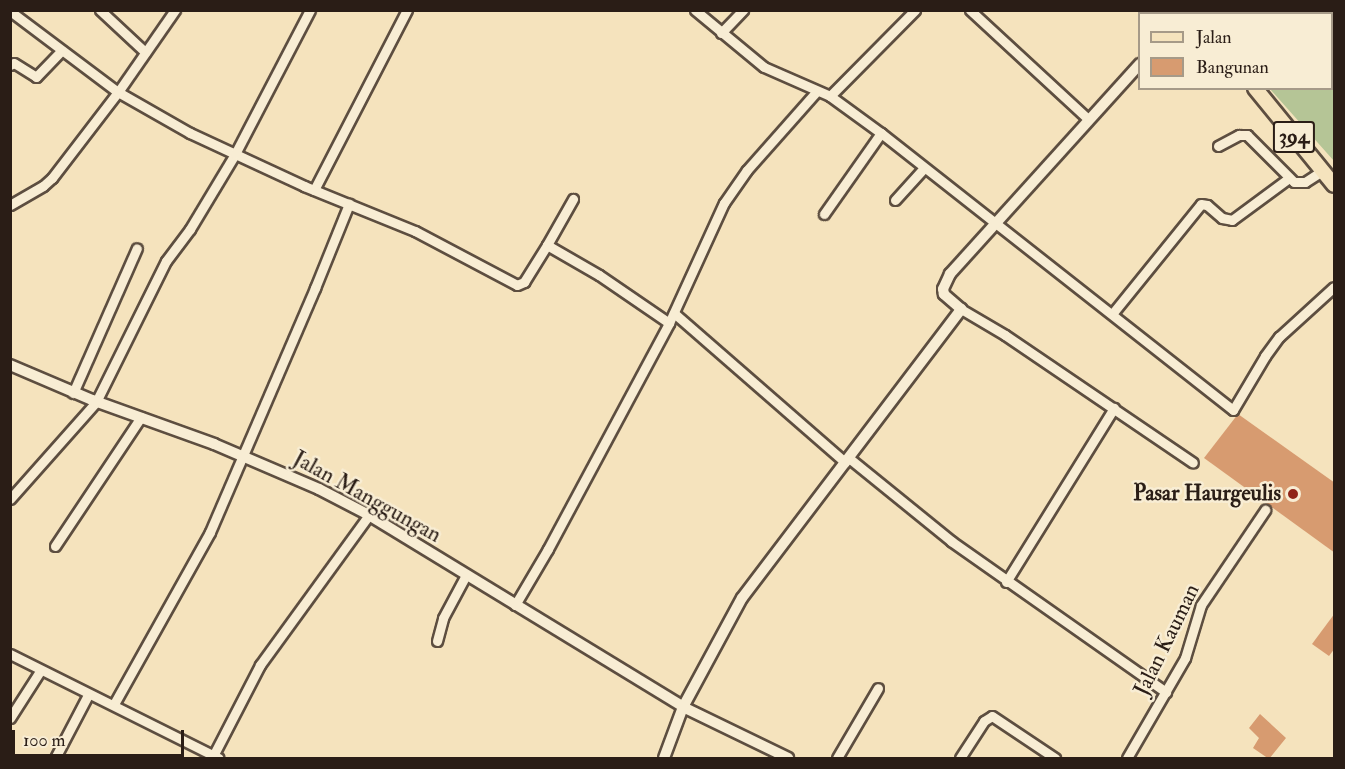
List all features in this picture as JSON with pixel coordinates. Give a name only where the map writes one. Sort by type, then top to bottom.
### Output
[{"type":"main road","name":"394","points":[[1257,90],[1335,185]]},
{"type":"street","points":[[100,10],[146,52]]},
{"type":"street","points":[[10,205],[47,183],[118,92],[175,10]]},
{"type":"street","points":[[10,499],[96,402],[166,261],[195,222],[235,154],[310,10]]},
{"type":"street","points":[[314,190],[407,10]]},
{"type":"street","points":[[695,10],[764,66],[816,92],[830,96],[881,133],[994,225],[1112,314],[1233,410],[1264,356],[1279,338],[1335,287]]},
{"type":"street","points":[[721,33],[743,10]]},
{"type":"street","points":[[830,96],[915,10]]},
{"type":"street","points":[[970,10],[1088,119]]},
{"type":"street","points":[[10,11],[118,92],[190,133],[314,190],[415,231],[517,285],[524,282],[573,199]]},
{"type":"street","points":[[10,65],[14,63],[36,77],[62,50]]},
{"type":"street","points":[[1138,66],[945,280],[944,294],[961,309],[1005,335],[1193,463]]},
{"type":"street","points":[[515,605],[548,549],[669,323],[732,189],[816,92]]},
{"type":"street","points":[[824,214],[881,133]]},
{"type":"street","points":[[1218,146],[1239,135],[1247,135],[1289,178],[1300,183],[1322,171]]},
{"type":"street","points":[[895,200],[924,168]]},
{"type":"street","points":[[1112,314],[1201,204],[1207,205],[1222,218],[1232,220],[1289,178]]},
{"type":"street","points":[[114,704],[210,532],[244,457],[349,204]]},
{"type":"street","points":[[547,245],[598,275],[669,323]]},
{"type":"street","points":[[73,393],[137,248]]},
{"type":"street","points":[[664,759],[683,707],[742,598],[961,309]]},
{"type":"street","points":[[674,313],[847,460],[951,542],[1166,692]]},
{"type":"street","name":"Jalan Manggungan","points":[[10,365],[73,393],[290,475],[369,516],[683,707],[788,759]]},
{"type":"street","points":[[1006,582],[1114,408]]},
{"type":"street","points":[[55,546],[141,417]]},
{"type":"street","name":"Jalan Kauman","points":[[1127,759],[1185,657],[1201,605],[1265,510]]},
{"type":"street","points":[[10,654],[88,695],[114,704],[215,757],[263,660],[369,516]]},
{"type":"street","points":[[437,640],[443,618],[466,575]]},
{"type":"street","points":[[10,718],[40,670]]},
{"type":"street","points":[[837,759],[878,688]]},
{"type":"street","points":[[56,759],[88,695]]},
{"type":"street","points":[[960,759],[984,722],[992,716],[1055,759]]},
{"type":"green space","points":[[1334,11],[1334,161],[1271,90],[1333,90],[1333,12],[1202,12]]},
{"type":"building","name":"Pasar Haurgeulis","points":[[1238,414],[1335,483],[1335,553],[1204,458]]},
{"type":"building","points":[[1335,613],[1335,648],[1329,656],[1312,644]]},
{"type":"building","points":[[1260,714],[1286,738],[1269,759],[1253,748],[1259,738],[1249,728]]},
{"type":"place","name":"Pasar Haurgeulis","points":[[1293,494]]}]
